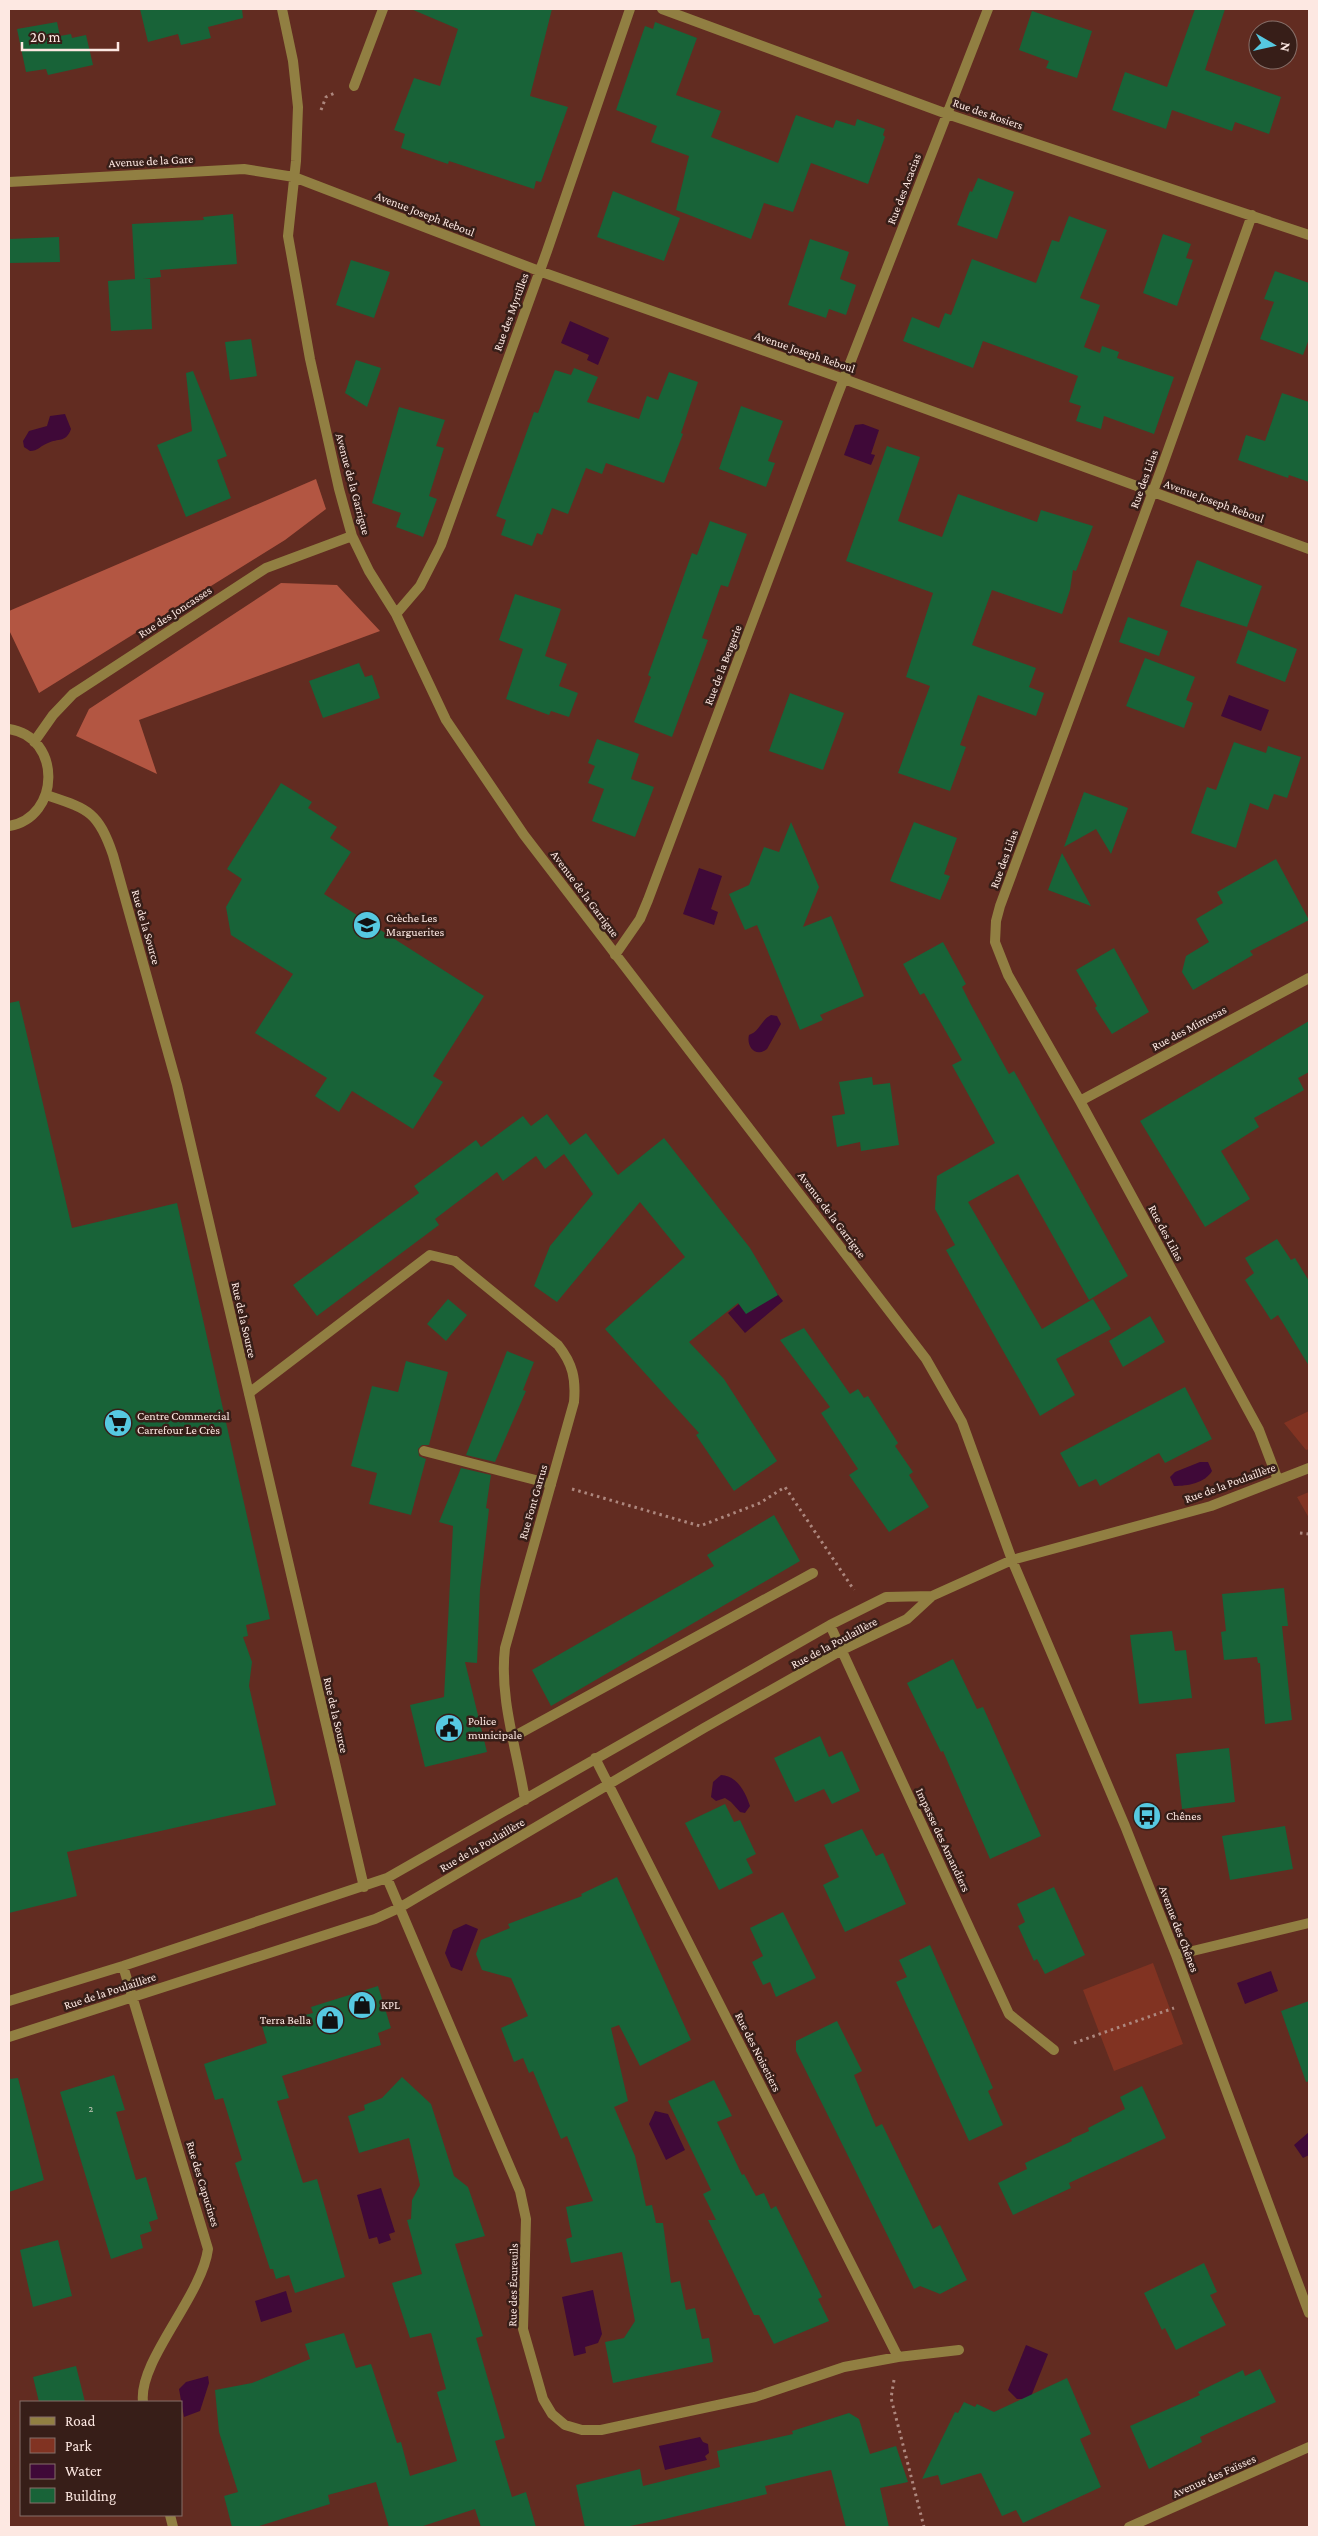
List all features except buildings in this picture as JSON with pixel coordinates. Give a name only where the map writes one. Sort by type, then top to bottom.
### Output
[{"type":"street","name":"Avenue de la Garrigue","points":[[282,9],[293,61],[298,106],[288,236],[310,359],[338,489],[352,536],[369,571],[396,614],[446,720],[524,836],[926,1359],[962,1422],[1012,1560]]},
{"type":"street","points":[[354,86],[383,9]]},
{"type":"street","name":"Rue des Myrtilles","points":[[396,614],[420,586],[440,545],[539,271],[630,9]]},
{"type":"street","name":"Rue des Rosiers","points":[[662,9],[947,114],[1309,235]]},
{"type":"street","name":"Rue des Acacias","points":[[844,379],[988,9]]},
{"type":"street","name":"Avenue de la Gare","points":[[9,182],[244,169],[294,177]]},
{"type":"street","name":"Avenue Joseph Reboul","points":[[294,177],[539,271],[844,379],[1309,549]]},
{"type":"street","name":"Rue des Lilas","points":[[1252,215],[996,922],[995,942],[1002,962],[1080,1101],[1258,1430],[1278,1480]]},
{"type":"street","name":"Rue de la Bergerie","points":[[615,954],[628,939],[642,913],[844,379]]},
{"type":"street","name":"Rue des Joncasses","points":[[34,742],[54,715],[74,694],[266,568],[352,536]]},
{"type":"street","points":[[9,729],[25,734],[43,753],[48,766],[50,781],[46,795],[39,808],[28,819],[9,826]]},
{"type":"street","name":"Rue de la Source","points":[[46,795],[79,806],[94,816],[104,830],[177,1085],[364,1888]]},
{"type":"street","name":"Rue des Mimosas","points":[[1080,1101],[1309,978]]},
{"type":"street","name":"Rue Font Garrus","points":[[249,1393],[430,1254],[455,1261],[558,1346],[568,1358],[574,1371],[574,1402],[505,1648],[504,1680],[525,1800]]},
{"type":"street","points":[[424,1451],[551,1484]]},
{"type":"street","name":"Rue de la Poulaillère","points":[[9,2036],[375,1919],[399,1908],[704,1728],[842,1650],[907,1619],[932,1596],[1012,1560],[1211,1506],[1309,1468]]},
{"type":"street","name":"Avenue des Chênes","points":[[1012,1560],[1112,1794],[1176,1955],[1306,2291],[1309,2313]]},
{"type":"street","points":[[513,1737],[813,1573]]},
{"type":"street","name":"Rue de la Poulaillère","points":[[9,2001],[364,1888],[387,1878],[429,1852],[525,1800],[595,1758],[830,1625],[886,1597],[932,1596]]},
{"type":"street","name":"Impasse des Amandiers","points":[[830,1625],[1010,2014],[1054,2050]]},
{"type":"street","name":"Rue des Noisetiers","points":[[595,1758],[898,2357]]},
{"type":"street","name":"Rue des Écureuils","points":[[387,1878],[520,2191],[526,2219],[523,2329],[543,2399],[552,2414],[565,2425],[582,2430],[601,2430],[755,2397],[844,2367],[898,2357],[959,2350]]},
{"type":"street","points":[[1176,1955],[1309,1923]]},
{"type":"street","name":"Rue des Capucines","points":[[123,1966],[208,2249],[203,2272],[144,2381],[143,2401]]},
{"type":"street","name":"Avenue des Faïsses","points":[[1128,2527],[1309,2447]]},
{"type":"path","points":[[551,1484],[700,1526],[760,1502],[786,1487],[866,1608]]},
{"type":"path","points":[[1300,1533],[1309,1534]]},
{"type":"path","points":[[1054,2050],[1193,2001]]},
{"type":"path","points":[[898,2357],[890,2398],[924,2527]]},
{"type":"green space","points":[[1309,1411],[1309,1449],[1306,1450],[1284,1423]]},
{"type":"green space","points":[[1309,1492],[1309,1518],[1297,1497]]},
{"type":"green space","points":[[1153,1963],[1183,2044],[1114,2071],[1083,1990]]},
{"type":"shaded area","points":[[316,479],[326,509],[285,540],[39,693],[9,630],[9,611]]},
{"type":"shaded area","points":[[281,583],[337,585],[380,631],[139,720],[157,774],[76,736],[89,709]]},
{"type":"water","points":[[570,321],[609,338],[598,365],[587,360],[589,355],[561,343]]},
{"type":"water","points":[[65,414],[71,429],[67,436],[33,451],[24,447],[23,441],[29,431],[47,426],[50,416]]},
{"type":"water","points":[[863,424],[879,430],[871,454],[875,455],[871,465],[844,455],[855,425]]},
{"type":"water","points":[[1229,695],[1269,710],[1261,731],[1221,716]]},
{"type":"water","points":[[699,868],[722,876],[711,909],[718,912],[714,925],[683,914]]},
{"type":"water","points":[[771,1015],[777,1016],[781,1024],[767,1049],[756,1052],[750,1047],[749,1035],[756,1031]]},
{"type":"water","points":[[767,1281],[783,1301],[745,1333],[728,1313]]},
{"type":"water","points":[[1200,1462],[1208,1462],[1212,1471],[1209,1475],[1196,1483],[1174,1486],[1170,1477],[1175,1472]]},
{"type":"water","points":[[721,1775],[732,1778],[740,1785],[750,1806],[745,1813],[740,1812],[725,1798],[716,1801],[711,1797],[713,1782]]},
{"type":"water","points":[[466,1924],[478,1929],[462,1971],[451,1967],[445,1953],[453,1930]]},
{"type":"water","points":[[1271,1971],[1278,1991],[1245,2004],[1237,1983]]},
{"type":"water","points":[[655,2111],[668,2114],[685,2150],[666,2160],[649,2124]]},
{"type":"water","points":[[1309,2132],[1309,2155],[1303,2158],[1294,2145]]},
{"type":"water","points":[[381,2188],[395,2232],[389,2234],[391,2240],[379,2244],[377,2237],[369,2239],[357,2195]]},
{"type":"water","points":[[593,2290],[602,2334],[598,2343],[585,2347],[586,2353],[574,2356],[562,2297]]},
{"type":"water","points":[[286,2291],[292,2312],[261,2322],[255,2301]]},
{"type":"water","points":[[1026,2345],[1048,2354],[1030,2399],[1017,2399],[1008,2390]]},
{"type":"water","points":[[208,2376],[209,2383],[200,2411],[184,2417],[179,2389],[186,2382]]},
{"type":"water","points":[[700,2437],[703,2442],[708,2444],[709,2453],[705,2456],[707,2460],[665,2470],[659,2446]]},
{"type":"place","name":"Crèche Les Marguerites","points":[[367,925]]},
{"type":"place","name":"Centre Commercial Carrefour Le Crès","points":[[118,1423]]},
{"type":"place","name":"Police municipale","points":[[449,1728]]},
{"type":"place","name":"Chênes","points":[[1147,1816]]},
{"type":"place","name":"KPL","points":[[362,2005]]},
{"type":"place","name":"Terra Bella","points":[[330,2020]]}]
